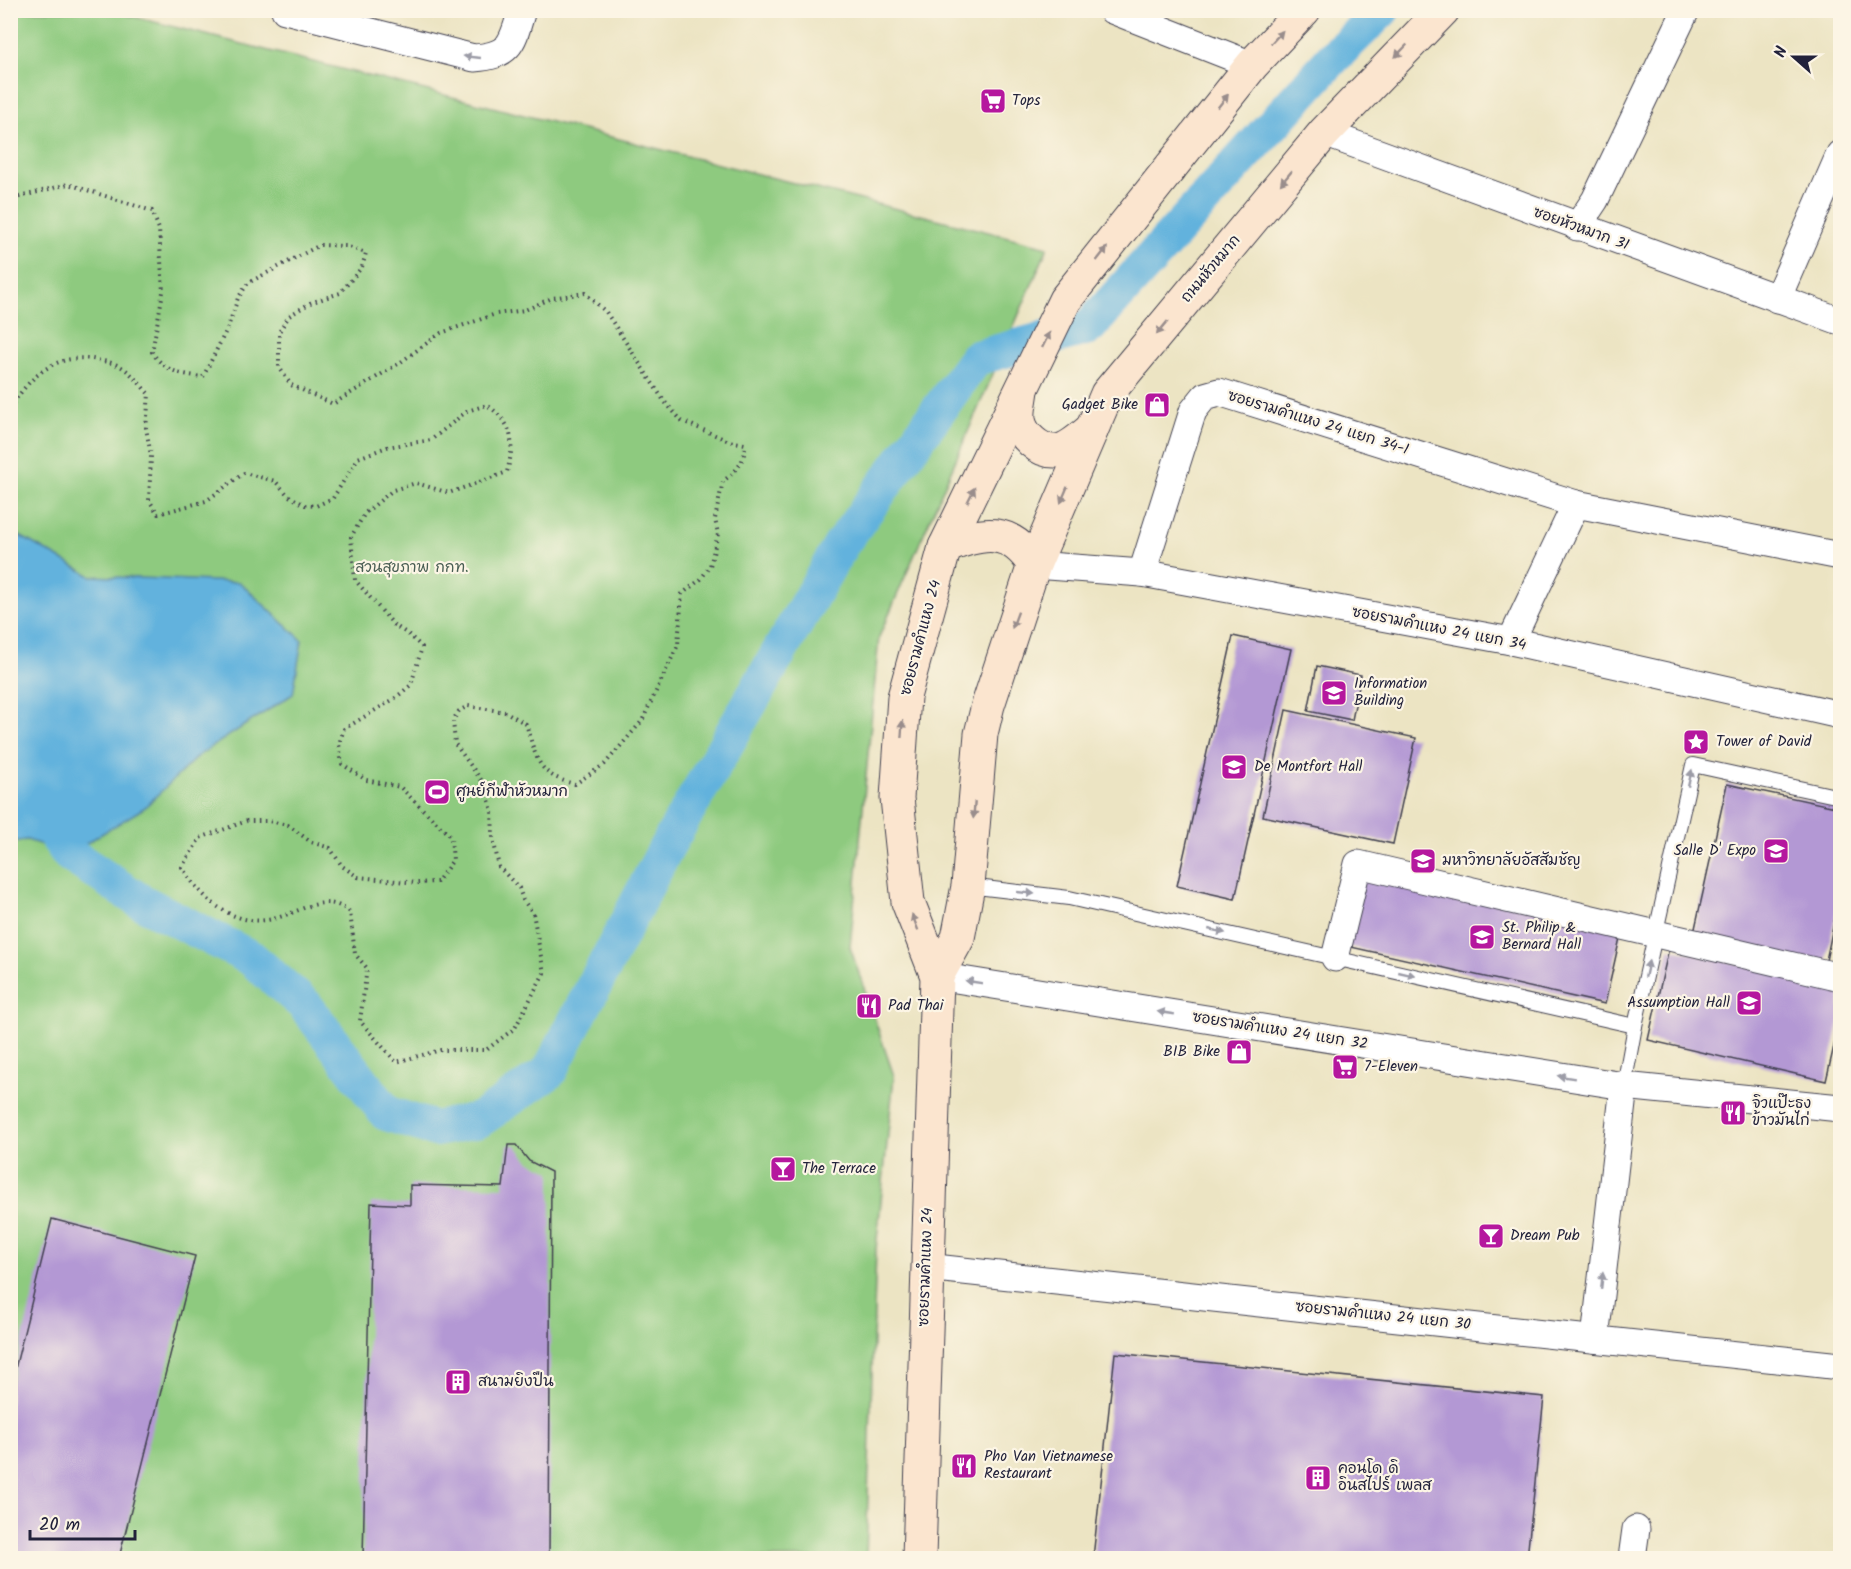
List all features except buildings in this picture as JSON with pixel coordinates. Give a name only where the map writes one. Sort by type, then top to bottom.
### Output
[{"type":"main road","points":[[945,547],[1065,300],[1252,65],[1304,10]]},
{"type":"main road","name":"ถนนหัวหมาก","points":[[1034,565],[1107,394],[1324,133],[1443,10]]},
{"type":"main road","points":[[1024,385],[1019,419],[1029,440],[1055,451],[1070,446],[1092,429]]},
{"type":"main road","points":[[945,547],[978,535],[999,535],[1027,553],[1034,565]]},
{"type":"main road","name":"ซอยรามคำแหง 24","points":[[919,1558],[926,1267],[937,976],[908,902],[897,798],[904,697],[945,547]]},
{"type":"main road","name":"ซอยรามคำแหง 24","points":[[937,976],[958,938],[968,886],[983,724],[1003,654],[1034,565]]},
{"type":"street","points":[[285,10],[474,58],[497,56],[514,39],[522,10]]},
{"type":"street","points":[[1112,10],[1252,65]]},
{"type":"street","points":[[1577,227],[1595,200],[1686,10]]},
{"type":"street","name":"ซอยหัวหมาก 31","points":[[1324,133],[1840,321]]},
{"type":"street","points":[[1777,298],[1840,154]]},
{"type":"street","name":"ซอยรามคำแหง 24 แยก 34-1","points":[[1142,573],[1193,411],[1205,396],[1219,392],[1576,504],[1840,556]]},
{"type":"street","points":[[1511,641],[1576,504]]},
{"type":"street","name":"ซอยรามคำแหง 24 แยก 34","points":[[1034,565],[1142,573],[1511,641],[1840,715]]},
{"type":"street","points":[[1335,958],[1358,864],[1654,935],[1840,976]]},
{"type":"street","name":"ซอยรามคำแหง 24 แยก 32","points":[[937,976],[1624,1086],[1840,1107]]},
{"type":"street","points":[[1596,1339],[1624,1086]]},
{"type":"street","name":"ซอยรามคำแหง 24 แยก 30","points":[[926,1267],[1840,1366]]},
{"type":"street","points":[[1632,1558],[1636,1529]]},
{"type":"lane","points":[[1624,1086],[1654,935],[1693,765],[1840,797]]},
{"type":"lane","points":[[968,886],[1069,898],[1635,1026]]},
{"type":"path","points":[[10,408],[24,386],[44,369],[74,357],[106,361],[124,368],[149,394],[147,428],[151,456],[149,500],[158,514],[206,501],[244,473],[275,482],[289,496],[305,505],[316,506],[333,498],[358,458],[387,447],[431,440],[467,411],[487,405],[502,416],[508,427],[513,450],[507,472],[449,493],[416,483],[393,490],[365,513],[351,537],[355,580],[394,625],[408,634],[422,648],[411,685],[394,699],[344,729],[339,744],[342,764],[366,780],[399,787],[451,837],[453,860],[437,882],[417,883],[358,877],[342,866],[330,848],[311,842],[288,825],[247,820],[200,838],[182,867],[205,900],[225,912],[246,919],[269,920],[324,902],[340,904],[350,912],[355,954],[367,968],[360,1022],[396,1062],[441,1050],[486,1050],[515,1028],[544,973],[541,949],[533,913],[523,900],[519,888],[499,867],[493,838],[492,811],[485,785],[455,744],[453,720],[459,711],[468,706],[506,712],[526,723],[536,755],[543,768],[555,779],[575,784],[605,764],[642,722],[672,660],[678,645],[682,594],[710,567],[718,534],[715,519],[723,481],[736,471],[745,455],[745,444],[729,441],[682,421],[664,401],[606,312],[585,293],[552,298],[525,310],[496,314],[464,324],[441,333],[398,364],[333,404],[313,397],[291,385],[279,367],[279,332],[289,316],[310,303],[340,293],[362,267],[366,253],[346,246],[320,245],[248,283],[238,298],[228,327],[203,377],[178,372],[161,366],[152,352],[163,292],[159,229],[152,211],[68,184],[12,199]]},
{"type":"green space","name":"ศูนย์กีฬาหัวหมาก","points":[[11,11],[111,11],[1048,247],[879,637],[850,947],[894,1076],[876,1249],[866,1558],[11,1558]]},
{"type":"water","points":[[11,531],[91,576],[239,582],[302,640],[293,694],[199,755],[144,808],[69,854],[27,840],[11,842]]},
{"type":"waterway","points":[[10,770],[69,854],[140,901],[251,958],[305,1005],[386,1113],[435,1129],[479,1120],[549,1072],[666,848],[841,545],[976,358],[1089,327],[1333,58],[1382,10]]},
{"type":"place","name":"Tops","points":[[993,101]]},
{"type":"place","name":"Gadget Bike","points":[[1157,405]]},
{"type":"place","name":"Information Building","points":[[1334,693]]},
{"type":"place","name":"Tower of David","points":[[1696,742]]},
{"type":"place","name":"De Montfort Hall","points":[[1234,767]]},
{"type":"place","name":"ศูนย์กีฬาหัวหมาก","points":[[437,792]]},
{"type":"place","name":"Salle D' Expo","points":[[1776,851]]},
{"type":"place","name":"มหาวิทยาลัยอัสสัมชัญ","points":[[1423,861]]},
{"type":"place","name":"St. Philip & Bernard Hall","points":[[1482,937]]},
{"type":"place","name":"Assumption Hall","points":[[1749,1003]]},
{"type":"place","name":"Pad Thai","points":[[869,1006]]},
{"type":"place","name":"BIB Bike","points":[[1239,1052]]},
{"type":"place","name":"7-Eleven","points":[[1345,1067]]},
{"type":"place","name":"จิวแป๊ะธง ข้าวมันไก่","points":[[1733,1113]]},
{"type":"place","name":"The Terrace","points":[[783,1169]]},
{"type":"place","name":"Dream Pub","points":[[1491,1236]]},
{"type":"place","name":"สนามยิงปืน","points":[[458,1382]]},
{"type":"place","name":"Pho Van Vietnamese Restaurant","points":[[964,1466]]},
{"type":"place","name":"คอนโด ดิ อินสไปร์ เพลส","points":[[1318,1478]]},
{"type":"park label","name":"สวนสุขภาพ กกท.","points":[[412,568]]}]
